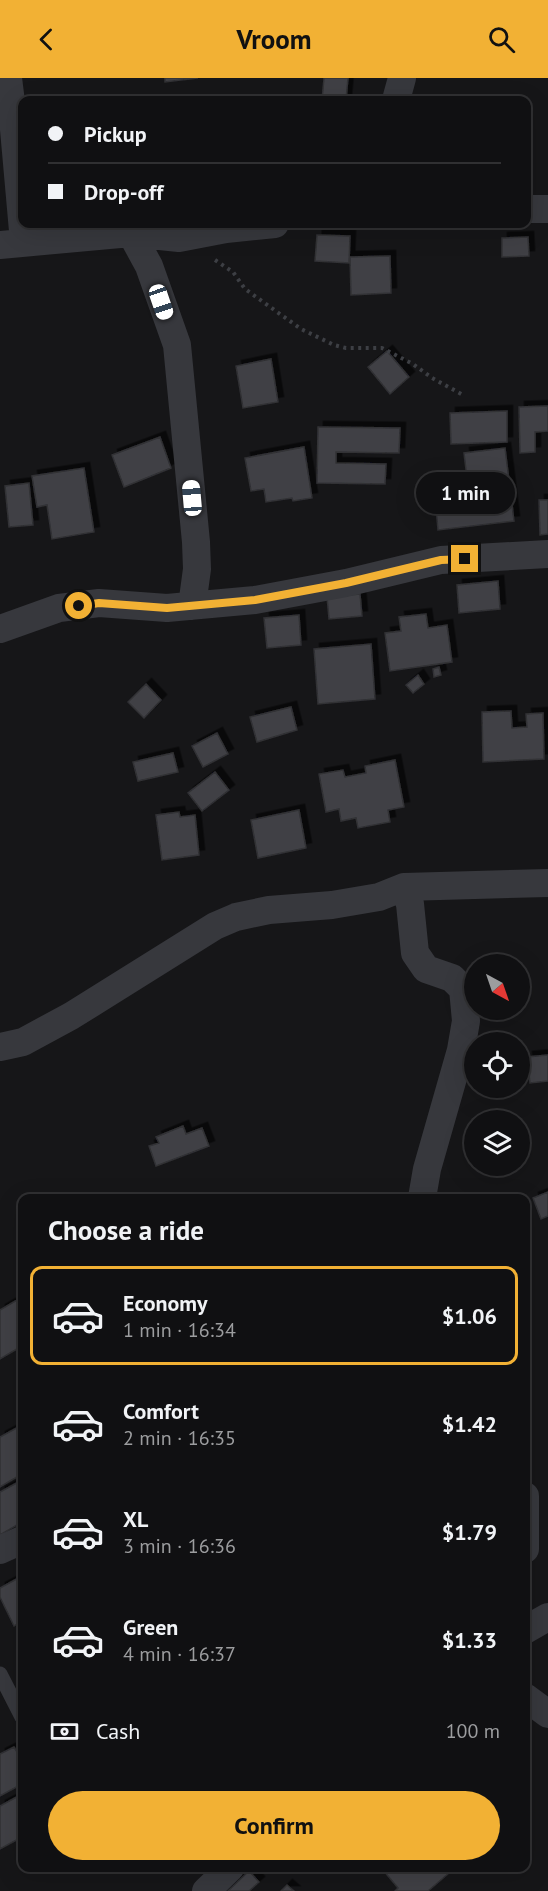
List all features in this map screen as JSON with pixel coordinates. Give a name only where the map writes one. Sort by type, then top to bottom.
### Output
[{"type":"street","points":[[8,78],[14,118],[12,244],[131,233],[179,238],[236,228]]},
{"type":"street","points":[[397,96],[402,78]]},
{"type":"street","points":[[531,209],[548,209]]},
{"type":"street","points":[[131,233],[149,267],[177,345],[196,542],[197,569],[192,606]]},
{"type":"street","points":[[0,629],[59,608],[99,603],[167,608],[266,598],[346,583],[441,560],[548,554]]},
{"type":"street","points":[[0,1047],[23,1042],[71,1016],[215,926],[237,917],[269,910],[332,905],[379,897],[404,887],[548,882]]},
{"type":"street","points":[[404,887],[410,904],[415,953],[426,969],[452,978],[463,989],[466,1021],[461,1050],[427,1169],[423,1194]]},
{"type":"street","points":[[0,1550],[18,1541]]},
{"type":"street","points":[[530,1627],[548,1617]]},
{"type":"street","points":[[530,1701],[548,1714]]},
{"type":"street","points":[[206,1891],[226,1872]]},
{"type":"lane","points":[[0,1674],[18,1709]]},
{"type":"path","points":[[179,238],[190,247],[221,263],[233,272],[245,289],[301,329],[334,345],[346,348],[382,348],[465,396]]},
{"type":"building","points":[[165,78],[198,78],[165,82]]},
{"type":"building","points":[[324,78],[348,78],[346,96],[322,96]]},
{"type":"building","points":[[317,235],[350,236],[349,263],[315,261]]},
{"type":"building","points":[[528,237],[529,256],[502,257],[502,238]]},
{"type":"building","points":[[390,256],[391,293],[351,295],[350,257]]},
{"type":"building","points":[[387,351],[409,377],[390,394],[368,367]]},
{"type":"building","points":[[271,359],[278,402],[243,408],[236,366]]},
{"type":"building","points":[[548,406],[548,431],[535,432],[535,452],[520,453],[519,407]]},
{"type":"building","points":[[507,411],[507,442],[451,444],[450,413]]},
{"type":"building","points":[[318,427],[400,428],[399,453],[336,452],[336,463],[386,464],[385,484],[317,483]]},
{"type":"building","points":[[160,437],[171,468],[124,487],[112,455]]},
{"type":"building","points":[[304,447],[312,498],[266,502],[264,489],[251,491],[245,458]]},
{"type":"building","points":[[505,448],[514,521],[438,530],[436,508],[470,504],[464,453]]},
{"type":"building","points":[[84,468],[94,532],[52,539],[47,505],[37,507],[32,476]]},
{"type":"building","points":[[29,483],[33,525],[9,527],[5,486]]},
{"type":"building","points":[[539,500],[548,500],[548,534],[540,535]]},
{"type":"building","points":[[498,581],[500,609],[459,613],[457,585]]},
{"type":"building","points":[[360,594],[362,616],[329,619],[327,597]]},
{"type":"building","points":[[426,614],[428,628],[447,625],[452,662],[390,671],[385,633],[401,631],[399,617]]},
{"type":"building","points":[[299,615],[301,645],[267,648],[264,618]]},
{"type":"building","points":[[371,644],[375,699],[318,704],[314,649]]},
{"type":"building","points":[[439,667],[441,675],[434,677],[433,669]]},
{"type":"building","points":[[418,675],[424,684],[413,693],[406,685]]},
{"type":"building","points":[[146,684],[161,700],[144,718],[128,702]]},
{"type":"building","points":[[291,707],[297,730],[257,742],[250,717]]},
{"type":"building","points":[[511,711],[512,728],[527,727],[526,714],[543,713],[544,759],[483,762],[482,712]]},
{"type":"building","points":[[217,733],[228,754],[203,767],[192,746]]},
{"type":"building","points":[[173,753],[178,772],[138,781],[133,762]]},
{"type":"building","points":[[395,760],[404,807],[388,810],[390,822],[358,828],[356,818],[341,821],[339,809],[326,812],[319,774],[343,770],[345,777],[366,773],[365,766]]},
{"type":"building","points":[[215,772],[229,790],[202,811],[188,793]]},
{"type":"building","points":[[299,810],[306,848],[258,858],[251,820]]},
{"type":"building","points":[[179,812],[180,817],[195,815],[199,855],[162,860],[156,815]]},
{"type":"building","points":[[548,1055],[548,1081],[530,1083],[530,1057]]},
{"type":"building","points":[[183,1126],[186,1134],[202,1128],[209,1146],[156,1166],[149,1146],[159,1143],[156,1137]]},
{"type":"building","points":[[548,1192],[548,1216],[541,1219],[533,1198]]},
{"type":"building","points":[[18,1299],[18,1348],[0,1359],[0,1310]]},
{"type":"building","points":[[18,1427],[18,1476],[0,1487],[0,1437]]},
{"type":"building","points":[[18,1482],[18,1524],[0,1535],[0,1492]]},
{"type":"building","points":[[18,1578],[18,1624],[14,1626],[0,1597],[0,1588]]},
{"type":"building","points":[[14,1747],[18,1754],[18,1786],[0,1796],[0,1754]]},
{"type":"building","points":[[18,1796],[18,1839],[0,1849],[0,1806]]},
{"type":"building","points":[[248,1872],[259,1882],[249,1891],[228,1891]]},
{"type":"building","points":[[385,1872],[449,1873],[428,1891],[395,1891],[398,1888]]},
{"type":"building","points":[[287,1885],[294,1891],[281,1891]]},
{"type":"route","points":[[79,606],[99,603],[167,608],[255,600],[346,583],[441,560],[465,559]]}]
